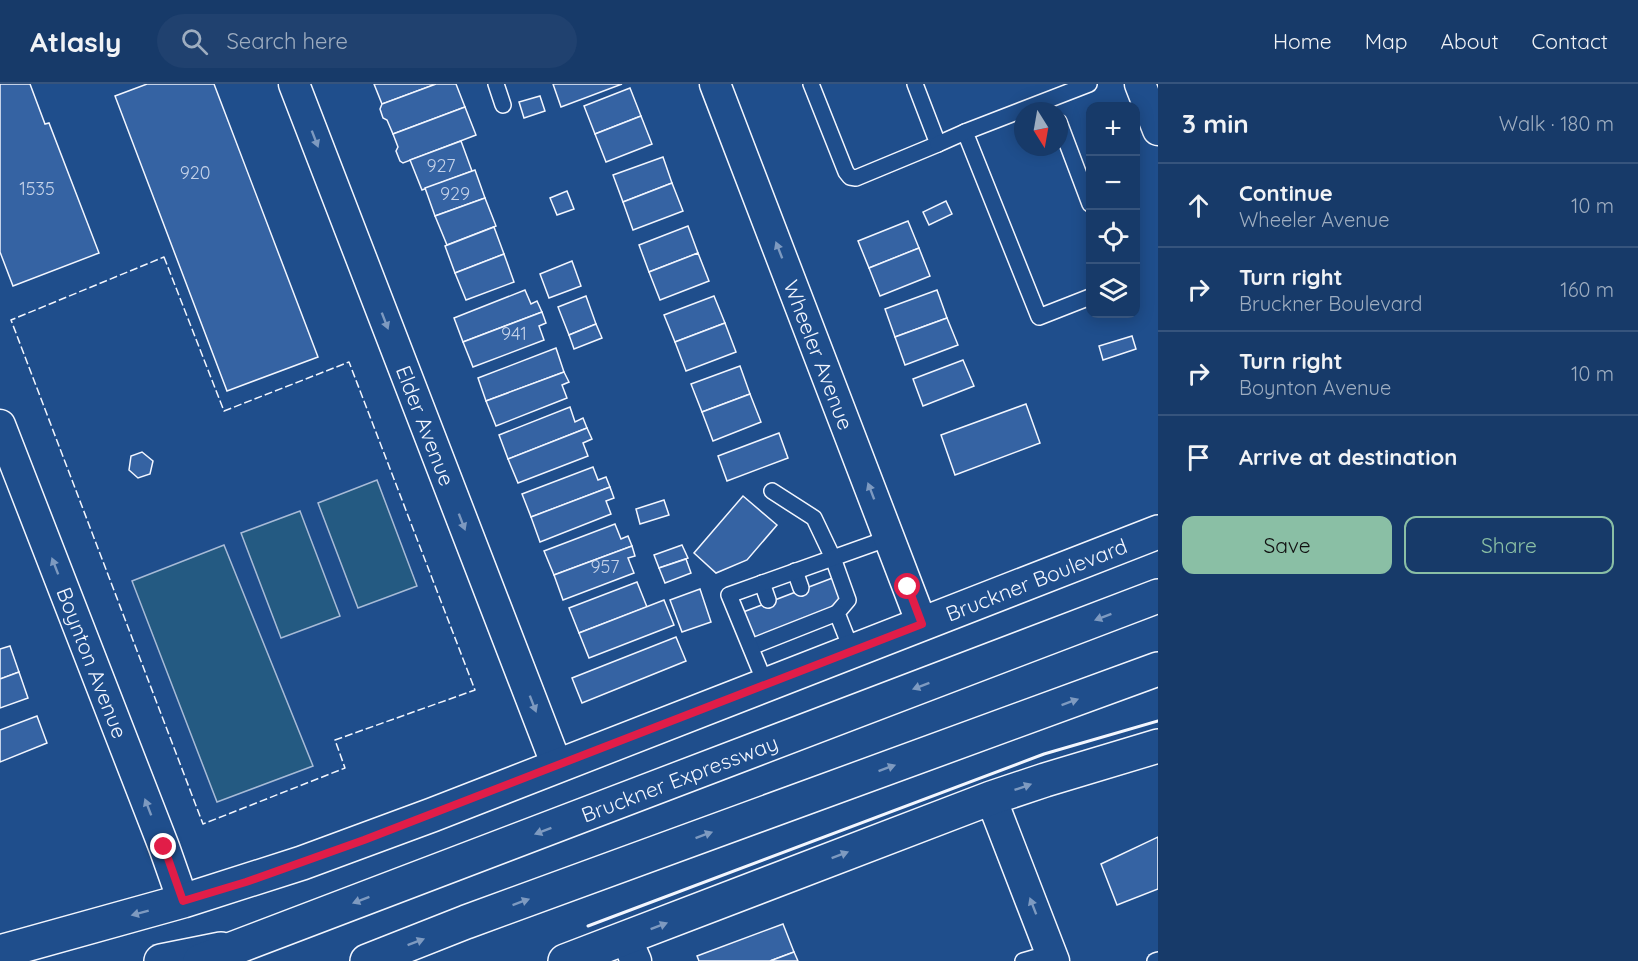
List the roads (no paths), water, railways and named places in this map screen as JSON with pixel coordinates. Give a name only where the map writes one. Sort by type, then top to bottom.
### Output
[{"type":"main road","name":"Bruckner Boulevard","points":[[0,952],[183,901],[312,860],[1158,532]]},
{"type":"main road","name":"Bruckner Expressway","points":[[200,961],[1158,596]]},
{"type":"main road","points":[[367,961],[499,910],[1150,675]]},
{"type":"main road","points":[[565,961],[631,950],[991,798],[1158,746]]},
{"type":"main road","points":[[161,961],[246,944]]},
{"type":"street","name":"Elder Avenue","points":[[294,84],[557,766]]},
{"type":"street","name":"Wheeler Avenue","points":[[715,84],[922,624]]},
{"type":"street","points":[[1140,84],[1158,130]]},
{"type":"street","name":"Boynton Avenue","points":[[0,425],[183,901]]},
{"type":"street","points":[[991,798],[1043,958]]},
{"type":"lane","points":[[496,84],[504,105]]},
{"type":"lane","points":[[811,84],[850,177],[856,178],[965,132],[1014,117]]},
{"type":"lane","points":[[915,84],[938,144]]},
{"type":"lane","points":[[1057,102],[1089,84]]},
{"type":"lane","points":[[965,132],[1039,317],[1086,299]]},
{"type":"lane","points":[[1068,146],[1086,193]]},
{"type":"lane","points":[[751,647],[812,619],[837,613],[848,600],[833,558],[814,518],[772,490]]},
{"type":"lane","points":[[766,685],[729,596],[889,538]]},
{"type":"lane","points":[[795,571],[801,588]]},
{"type":"lane","points":[[762,583],[768,600]]},
{"type":"lane","points":[[837,613],[852,651]]}]
